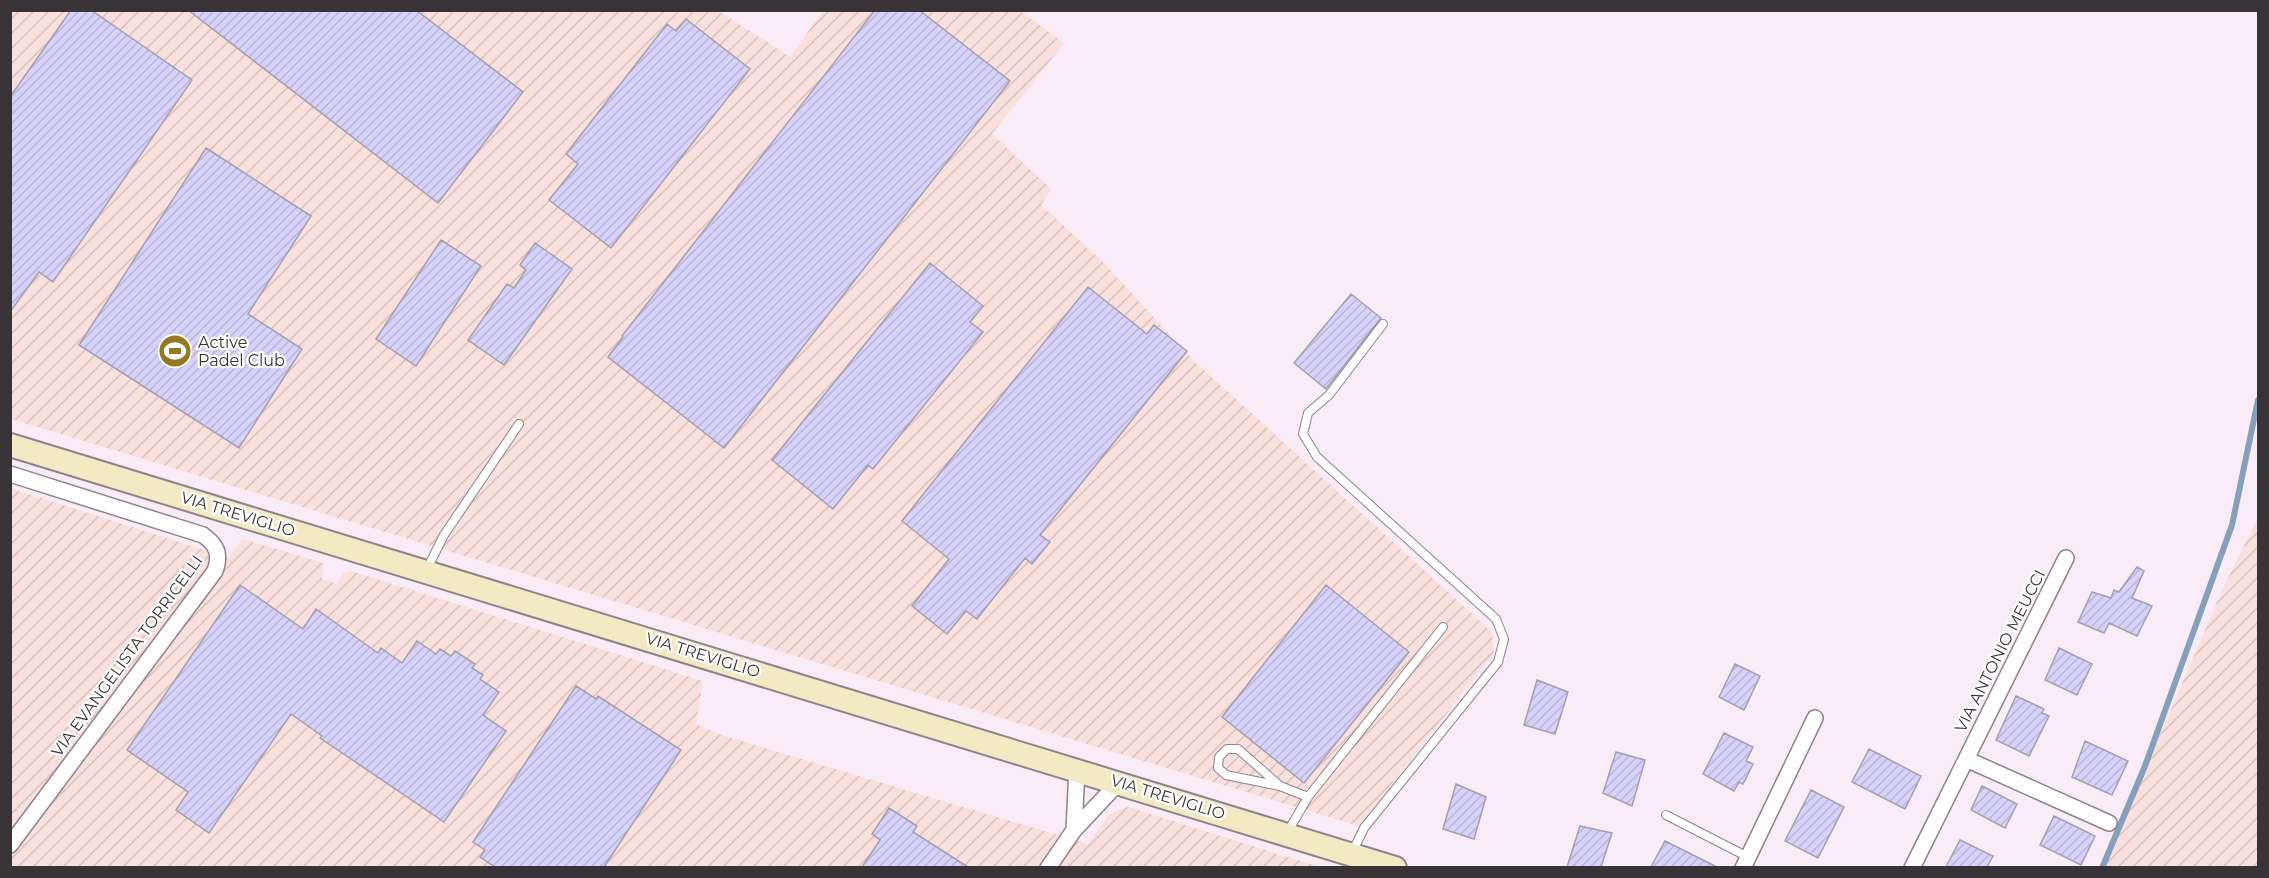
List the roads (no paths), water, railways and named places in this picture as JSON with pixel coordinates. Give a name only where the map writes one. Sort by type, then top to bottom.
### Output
[{"type":"street","name":"VIA TREVIGLIO","points":[[10,445],[1395,867]]},
{"type":"street","name":"VIA EVANGELISTA TORRICELLI","points":[[10,474],[203,535],[214,544],[219,555],[218,563],[209,578],[10,844]]},
{"type":"street","name":"VIA ANTONIO MEUCCI","points":[[1912,867],[2066,558]]},
{"type":"street","points":[[1745,862],[1815,718]]},
{"type":"street","name":"VIA ANTONIO MEUCCI","points":[[1966,759],[2109,823]]},
{"type":"street","points":[[1074,830],[1077,769]]},
{"type":"street","points":[[1048,867],[1074,830],[1119,782]]},
{"type":"lane","points":[[1351,854],[1364,828],[1498,662],[1504,639],[1496,619],[1317,457],[1303,434],[1308,413],[1329,395],[1383,324]]},
{"type":"lane","points":[[426,571],[444,535],[519,424]]},
{"type":"lane","points":[[1286,834],[1308,797],[1443,627]]},
{"type":"lane","points":[[1280,786],[1238,749],[1227,749],[1219,757],[1218,768],[1226,775],[1280,786],[1308,797]]},
{"type":"lane","points":[[1666,815],[1745,862]]},
{"type":"waterway","points":[[2102,868],[2145,766],[2232,525],[2258,400]]},
{"type":"place","name":"Active Padel Club","points":[[175,351]]}]
